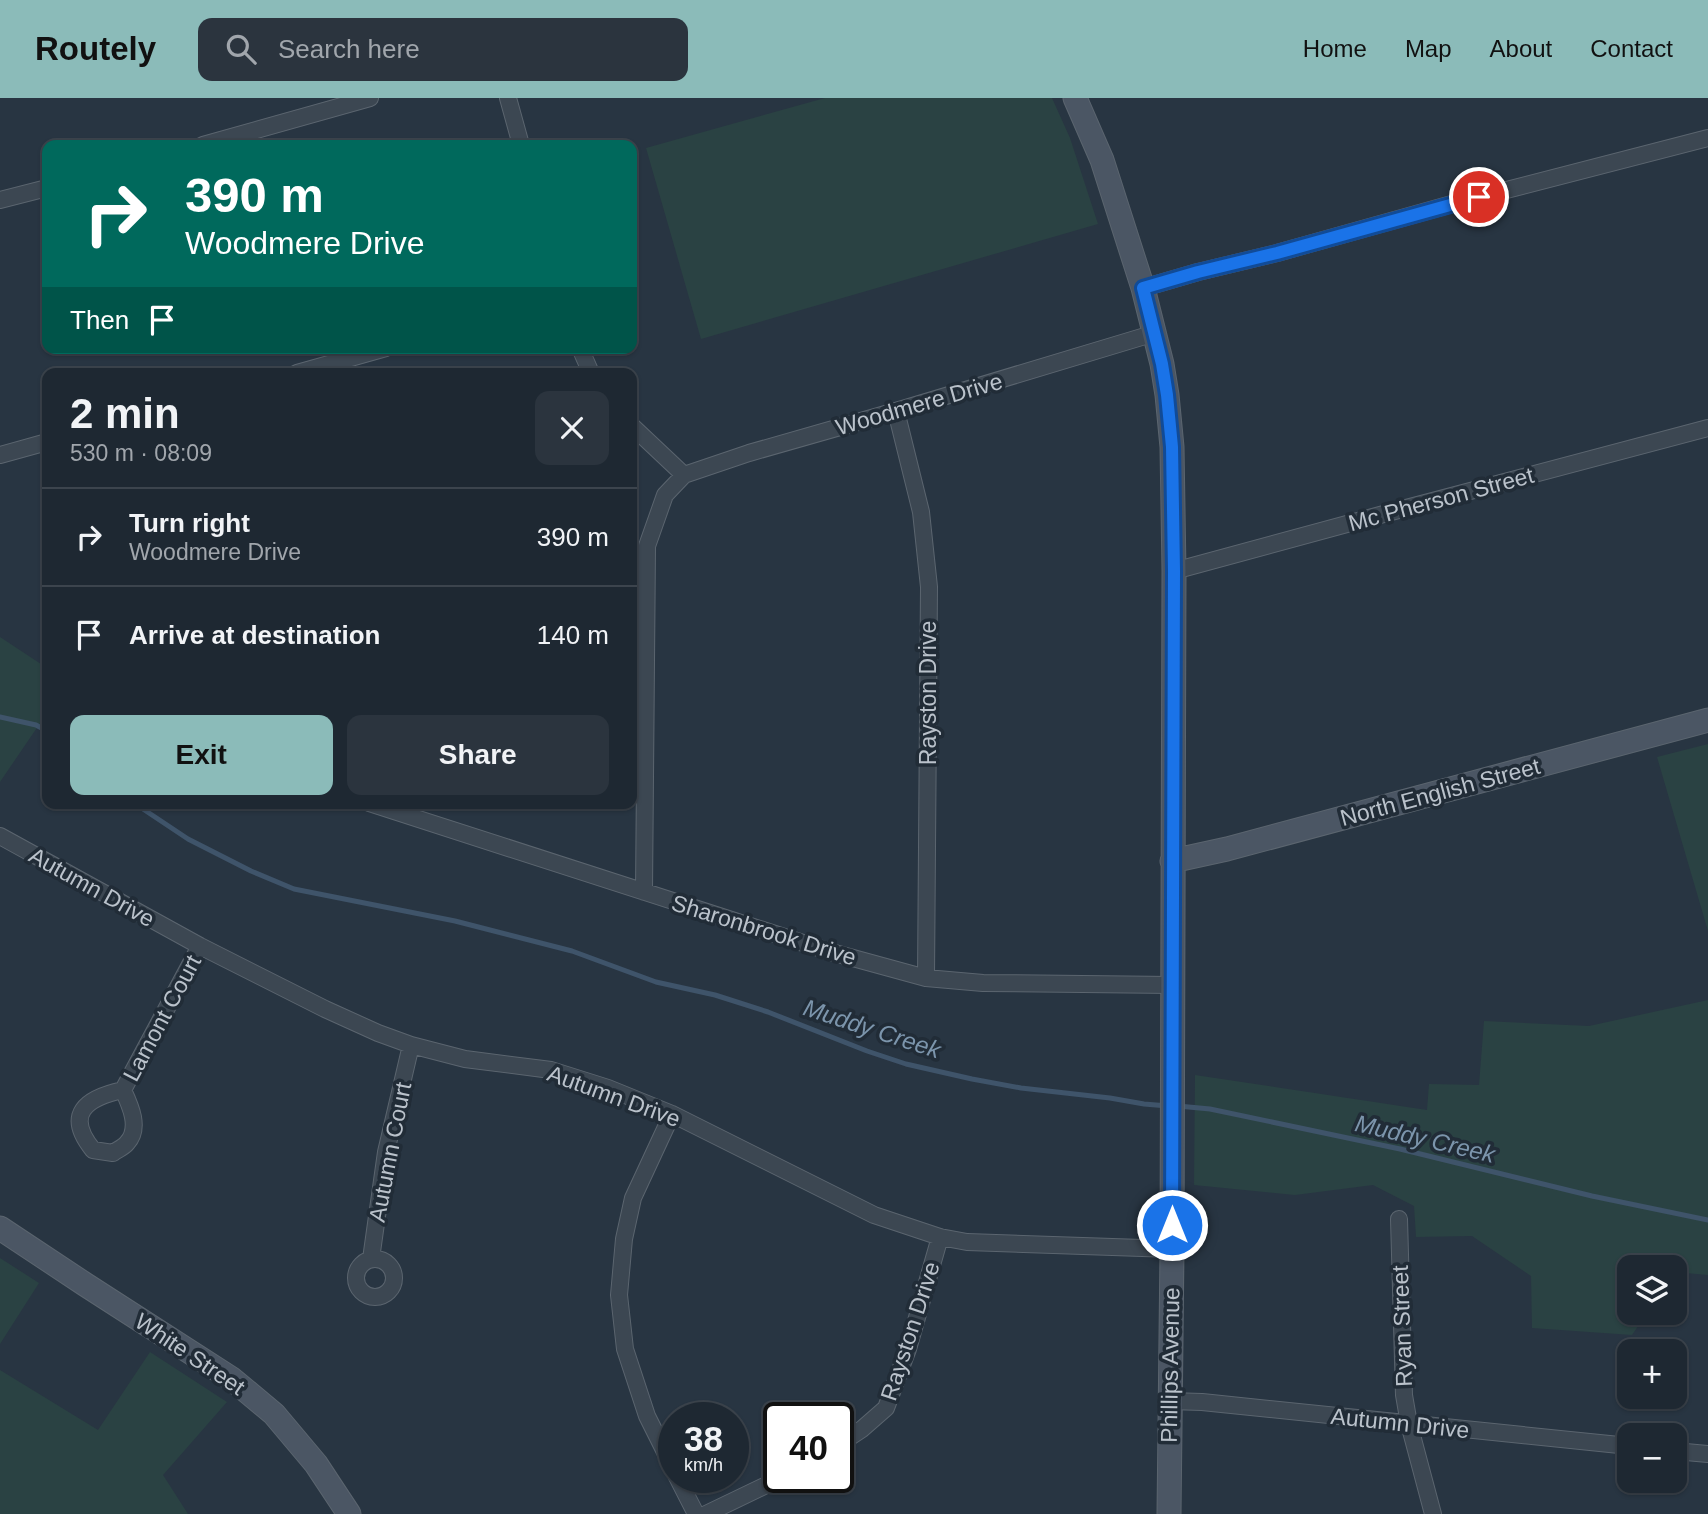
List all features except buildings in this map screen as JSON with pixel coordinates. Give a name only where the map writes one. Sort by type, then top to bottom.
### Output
[{"type":"street","points":[[218,140],[319,105],[370,98]]},
{"type":"street","points":[[508,98],[520,140]]},
{"type":"street","name":"Phillips Avenue","points":[[1075,98],[1105,171],[1143,288],[1155,333],[1172,437],[1174,571],[1169,1514]]},
{"type":"street","points":[[1143,288],[1708,138]]},
{"type":"street","points":[[0,200],[42,189]]},
{"type":"street","name":"Woodmere Drive","points":[[684,475],[749,453],[1155,333]]},
{"type":"street","points":[[333,368],[355,365],[375,354]]},
{"type":"street","name":"Rayston Drive","points":[[895,411],[921,512],[929,587],[926,978]]},
{"type":"street","name":"Mc Pherson Street","points":[[1174,571],[1708,428]]},
{"type":"street","points":[[637,431],[684,475],[665,495],[647,545],[644,891]]},
{"type":"street","points":[[0,455],[42,443]]},
{"type":"street","name":"North English Street","points":[[1172,861],[1239,846],[1708,720]]},
{"type":"street","name":"Sharonbrook Drive","points":[[402,809],[831,952],[926,978],[983,983],[1172,985]]},
{"type":"street","name":"Autumn Drive","points":[[0,836],[200,946],[325,1009],[411,1045],[465,1059],[551,1070],[608,1088],[672,1114],[874,1215],[940,1237],[967,1242],[1172,1249]]},
{"type":"street","name":"Lamont Court","points":[[124,1090],[200,946]]},
{"type":"street","name":"Autumn Court","points":[[371,1259],[386,1152],[411,1045]]},
{"type":"street","points":[[658,1438],[647,1416],[625,1349],[619,1295],[624,1239],[633,1198],[672,1114]]},
{"type":"street","name":"Ryan Street","points":[[1399,1219],[1404,1395],[1433,1514]]},
{"type":"street","name":"White Street","points":[[0,1228],[232,1379],[274,1413],[316,1464],[349,1514]]},
{"type":"street","name":"Rayston Drive","points":[[854,1434],[886,1408],[908,1349],[940,1237]]},
{"type":"street","name":"Autumn Drive","points":[[1170,1401],[1202,1402],[1617,1445]]},
{"type":"street","points":[[1687,1452],[1708,1454]]},
{"type":"street","points":[[706,1514],[763,1487]]},
{"type":"street","points":[[685,1493],[696,1514]]},
{"type":"green space","points":[[825,98],[1052,98],[1070,138],[1098,224],[701,339],[646,148]]},
{"type":"green space","points":[[0,637],[42,665],[42,720],[0,782]]},
{"type":"green space","points":[[1708,744],[1708,931],[1657,757]]},
{"type":"green space","points":[[1708,1000],[1708,1275],[1687,1273],[1687,1255],[1617,1255],[1617,1325],[1639,1325],[1632,1335],[1532,1328],[1531,1276],[1472,1236],[1416,1237],[1414,1206],[1373,1185],[1295,1195],[1194,1185],[1195,1075],[1427,1110],[1429,1084],[1479,1085],[1484,1021],[1589,1026]]},
{"type":"green space","points":[[0,1258],[39,1283],[0,1344]]},
{"type":"green space","points":[[150,1352],[227,1402],[163,1475],[188,1514],[0,1514],[0,1370],[98,1430]]},
{"type":"waterway","name":"Muddy Creek","points":[[0,717],[42,728]]},
{"type":"waterway","name":"Muddy Creek","points":[[143,809],[188,839],[294,889],[455,921],[572,951],[656,982],[715,995],[768,1012],[906,1064],[1021,1088],[1168,1106]]},
{"type":"waterway","name":"Muddy Creek","points":[[1178,1106],[1210,1109],[1400,1149],[1592,1196],[1708,1220]]},
{"type":"route","points":[[1172,1225],[1172,447],[1162,364],[1143,288],[1479,197]]}]
